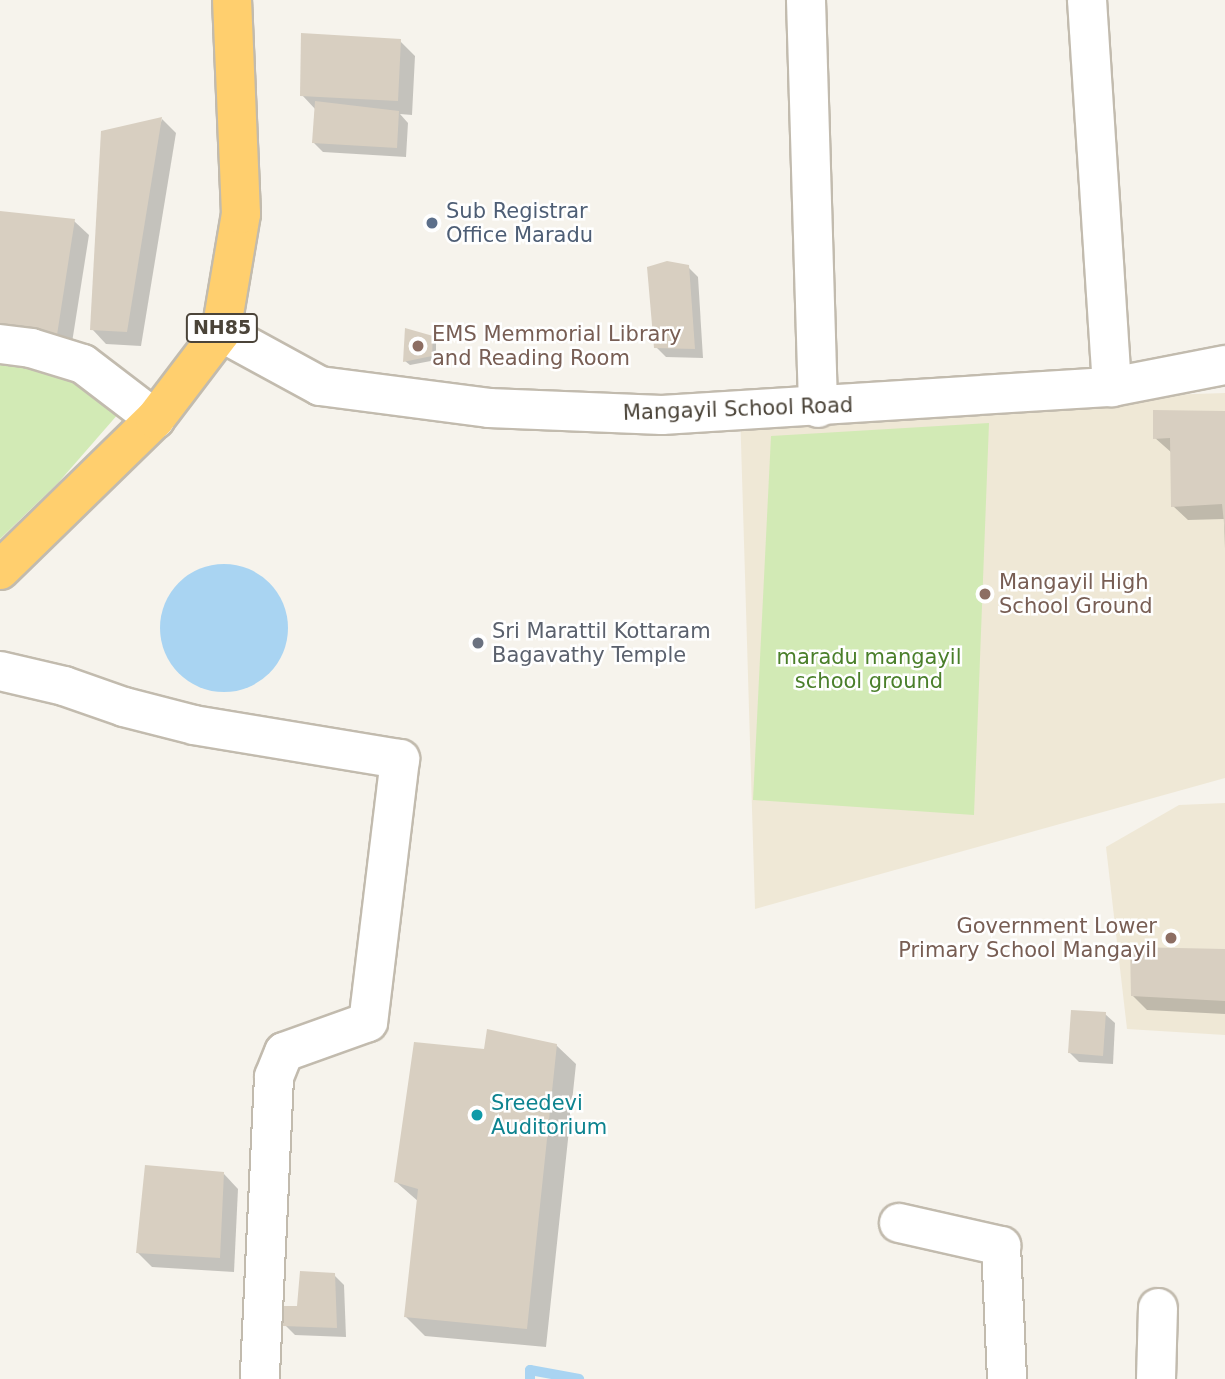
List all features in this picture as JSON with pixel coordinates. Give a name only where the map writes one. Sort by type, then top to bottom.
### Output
[{"type":"highway","name":"NH85","points":[[0,570],[155,419],[221,332],[240,214],[232,0]]},
{"type":"street","points":[[806,0],[818,408]]},
{"type":"street","points":[[1087,0],[1112,387]]},
{"type":"street","name":"Mangayil School Road","points":[[221,332],[320,386],[489,408],[662,415],[818,408],[1112,387],[1225,365]]},
{"type":"street","points":[[0,344],[31,348],[83,364],[155,419]]},
{"type":"street","points":[[0,671],[64,686],[124,707],[194,725],[400,759],[368,1022],[284,1052],[274,1077],[260,1379]]},
{"type":"street","points":[[899,1223],[1001,1246],[1007,1379]]},
{"type":"street","points":[[1156,1379],[1158,1308]]},
{"type":"shaded area","name":"Mangayil High School Ground","points":[[1225,393],[1225,778],[755,909],[740,409]]},
{"type":"shaded area","name":"Government Lower Primary School Mangayil","points":[[1225,803],[1225,1035],[1127,1029],[1106,847],[1179,805]]},
{"type":"green space","points":[[0,352],[59,365],[119,413],[58,483],[0,539]]},
{"type":"green space","name":"maradu mangayil school ground","points":[[989,423],[974,815],[753,800],[771,436]]},
{"type":"water","points":[[224,564],[249,568],[270,582],[284,603],[288,628],[284,653],[270,674],[249,688],[224,692],[199,688],[178,674],[164,653],[160,628],[164,603],[178,582],[199,568]]},
{"type":"building","points":[[301,33],[401,39],[398,101],[300,96]]},
{"type":"building","points":[[315,101],[399,111],[397,148],[312,143]]},
{"type":"building","points":[[162,117],[127,332],[90,330],[101,131]]},
{"type":"building","points":[[0,211],[75,219],[57,335],[0,326]]},
{"type":"building","points":[[667,261],[689,265],[695,349],[654,348],[647,267]]},
{"type":"building","name":"EMS Memmorial Library and Reading Room","points":[[405,328],[433,336],[432,356],[403,362]]},
{"type":"building","points":[[1153,410],[1225,411],[1225,533],[1222,504],[1171,507],[1170,438],[1153,439]]},
{"type":"building","points":[[1130,947],[1225,949],[1225,1001],[1131,996]]},
{"type":"building","points":[[1071,1010],[1106,1012],[1103,1056],[1068,1053]]},
{"type":"building","name":"Sreedevi Auditorium","points":[[487,1029],[557,1044],[527,1329],[404,1317],[418,1189],[394,1182],[414,1042],[484,1049]]},
{"type":"building","points":[[145,1165],[224,1172],[220,1258],[136,1253]]},
{"type":"building","points":[[300,1271],[335,1273],[337,1328],[283,1326],[283,1306],[297,1306]]},
{"type":"waterway","points":[[530,1379],[530,1370],[579,1379]]},
{"type":"place","name":"Sub Registrar Office Maradu","points":[[432,223]]},
{"type":"place","name":"EMS Memmorial Library and Reading Room","points":[[418,346]]},
{"type":"place","name":"Mangayil High School Ground","points":[[985,594]]},
{"type":"place","name":"Sri Marattil Kottaram Bagavathy Temple","points":[[478,643]]},
{"type":"place","name":"Government Lower Primary School Mangayil","points":[[1171,938]]},
{"type":"place","name":"Sreedevi Auditorium","points":[[477,1115]]}]
